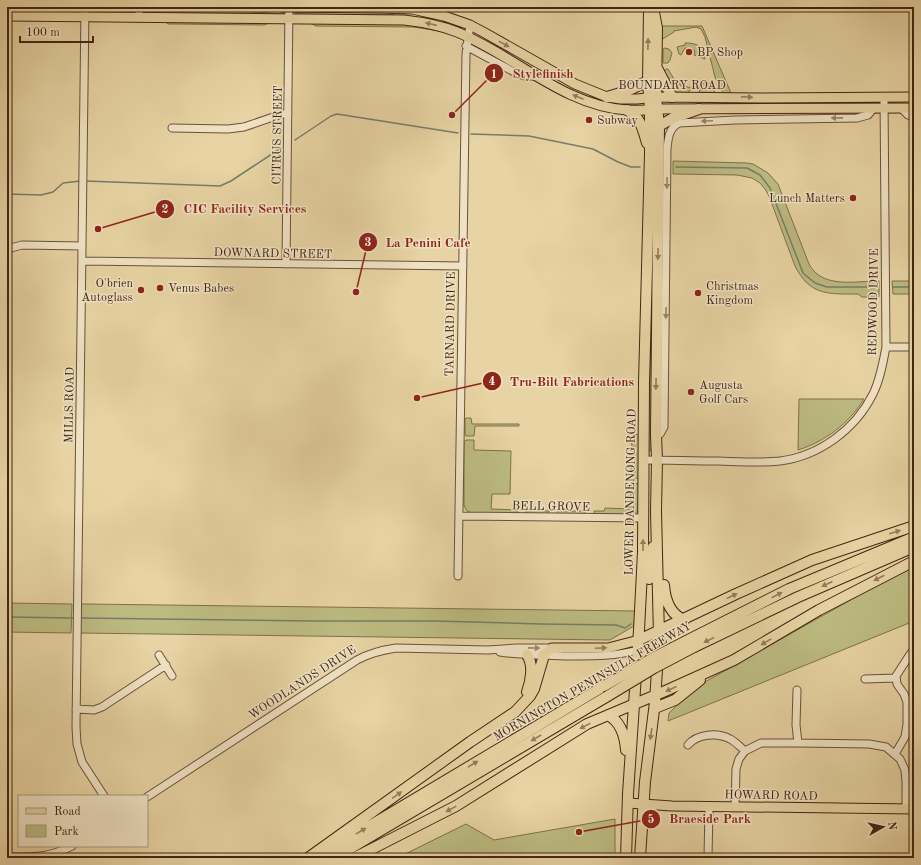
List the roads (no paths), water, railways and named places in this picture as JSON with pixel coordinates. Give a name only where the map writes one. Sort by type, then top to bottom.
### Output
[{"type":"highway","name":"LOWER DANDENONG ROAD","points":[[640,858],[643,805],[655,708],[659,631],[656,520],[656,436],[659,126],[648,81],[649,7]]},
{"type":"highway","name":"LOWER DANDENONG ROAD","points":[[652,97],[656,66],[657,28],[653,7]]},
{"type":"highway","points":[[656,66],[672,97]]},
{"type":"highway","points":[[607,97],[626,92],[648,81]]},
{"type":"highway","name":"LOWER DANDENONG ROAD","points":[[626,858],[633,704],[640,643],[643,568],[643,460],[650,153],[654,109]]},
{"type":"highway","points":[[659,126],[673,118],[699,109]]},
{"type":"highway","points":[[627,110],[638,119],[650,153]]},
{"type":"highway","points":[[640,643],[656,520]]},
{"type":"highway","points":[[640,643],[659,631],[812,560],[914,526]]},
{"type":"highway","points":[[657,534],[663,563],[667,601],[674,613],[684,620]]},
{"type":"highway","name":"MORNINGTON PENINSULA FREEWAY","points":[[334,858],[606,697],[693,642],[789,589],[914,537]]},
{"type":"highway","name":"MORNINGTON PENINSULA FREEWAY","points":[[316,858],[653,658],[914,547]]},
{"type":"highway","points":[[655,708],[675,700],[696,683],[726,664],[819,610],[914,561]]},
{"type":"highway","points":[[308,858],[470,742],[507,718],[530,696],[548,652]]},
{"type":"highway","points":[[522,705],[528,690],[531,676],[530,664],[527,655]]},
{"type":"highway","points":[[354,858],[456,806],[575,731],[608,715],[726,664]]},
{"type":"highway","points":[[608,715],[618,724],[624,737],[628,799]]},
{"type":"main road","name":"BOUNDARY ROAD","points":[[282,7],[398,8],[432,13],[470,25],[572,83],[607,97],[621,99],[652,97],[914,97]]},
{"type":"main road","name":"BOUNDARY ROAD","points":[[7,16],[398,20],[439,26],[468,37],[537,76],[586,101],[627,110],[914,108]]},
{"type":"main road","name":"WOODLANDS DRIVE","points":[[548,652],[608,648],[640,643]]},
{"type":"main road","name":"HOWARD ROAD","points":[[628,799],[643,805],[910,809]]},
{"type":"street","name":"MILLS ROAD","points":[[85,7],[76,602],[76,709],[77,744],[80,756],[82,762],[103,795]]},
{"type":"street","points":[[139,7],[139,17]]},
{"type":"street","name":"CITRUS STREET","points":[[286,264],[289,7]]},
{"type":"street","points":[[398,8],[398,20]]},
{"type":"street","name":"TARNARD DRIVE","points":[[458,576],[466,46],[470,25]]},
{"type":"street","name":"BOUNDARY ROAD","points":[[466,46],[518,74],[525,76],[537,76]]},
{"type":"street","name":"REDWOOD DRIVE","points":[[643,460],[781,461],[804,455],[827,444],[848,428],[861,413],[873,394],[881,372],[886,347],[884,97]]},
{"type":"street","points":[[901,108],[908,115],[914,116]]},
{"type":"street","name":"BOUNDARY ROAD","points":[[722,109],[735,120]]},
{"type":"street","name":"BOUNDARY ROAD","points":[[670,130],[679,123],[735,120],[857,118],[868,115],[873,109]]},
{"type":"street","points":[[172,128],[228,129],[244,127],[282,114],[288,114]]},
{"type":"street","name":"LOWER DANDENONG ROAD","points":[[656,436],[660,434],[664,427],[667,157],[670,130]]},
{"type":"street","points":[[659,145],[667,157]]},
{"type":"street","points":[[7,249],[22,246],[82,246]]},
{"type":"street","name":"DOWNARD STREET","points":[[82,261],[463,266]]},
{"type":"street","points":[[886,347],[914,347]]},
{"type":"street","name":"BELL GROVE","points":[[458,516],[644,518]]},
{"type":"street","name":"WOODLANDS DRIVE","points":[[148,796],[357,660],[369,654],[396,648],[488,650],[517,648],[548,652]]},
{"type":"street","name":"WOODLANDS DRIVE","points":[[488,650],[527,655],[548,652]]},
{"type":"street","points":[[895,754],[905,737],[907,718],[906,698],[897,684],[896,678],[897,672],[911,652]]},
{"type":"street","points":[[159,655],[172,676]]},
{"type":"street","points":[[76,709],[94,710],[102,707],[166,665]]},
{"type":"street","points":[[865,679],[896,678]]},
{"type":"street","points":[[797,690],[796,725],[798,743]]},
{"type":"street","points":[[688,745],[697,738],[716,735],[731,740],[745,751]]},
{"type":"street","points":[[735,807],[736,769],[739,759],[745,751],[761,743],[798,743],[878,744],[886,747],[900,759],[905,770],[910,809]]},
{"type":"street","points":[[708,858],[709,806]]},
{"type":"street","points":[[7,857],[46,856],[70,847]]},
{"type":"waterway","points":[[295,140],[331,116],[337,114],[458,133]]},
{"type":"waterway","points":[[471,134],[529,136],[593,149],[631,167],[640,167]]},
{"type":"waterway","points":[[86,181],[220,186],[231,181],[281,148]]},
{"type":"waterway","points":[[676,167],[747,168],[760,175],[770,188],[803,273],[815,283],[827,287],[878,287]]},
{"type":"waterway","points":[[7,194],[41,195],[53,192],[63,183],[80,181]]},
{"type":"waterway","points":[[893,287],[914,287]]},
{"type":"waterway","points":[[7,617],[75,618]]},
{"type":"waterway","points":[[81,618],[436,621],[616,625],[625,628],[631,624]]},
{"type":"place","name":"BP Shop","points":[[689,52]]},
{"type":"place","name":"Stylefinish","points":[[452,115]]},
{"type":"place","name":"Subway","points":[[589,120]]},
{"type":"place","name":"Lunch Matters","points":[[853,198]]},
{"type":"place","name":"CIC Facility Services","points":[[98,229]]},
{"type":"place","name":"Venus Babes","points":[[160,288]]},
{"type":"place","name":"O'brien Autoglass","points":[[141,290]]},
{"type":"place","name":"La Penini Cafe","points":[[356,292]]},
{"type":"place","name":"Christmas Kingdom","points":[[698,293]]},
{"type":"place","name":"Augusta Golf Cars","points":[[691,392]]},
{"type":"place","name":"Tru-Bilt Fabrications","points":[[417,398]]},
{"type":"place","name":"Braeside Park","points":[[579,832]]}]
